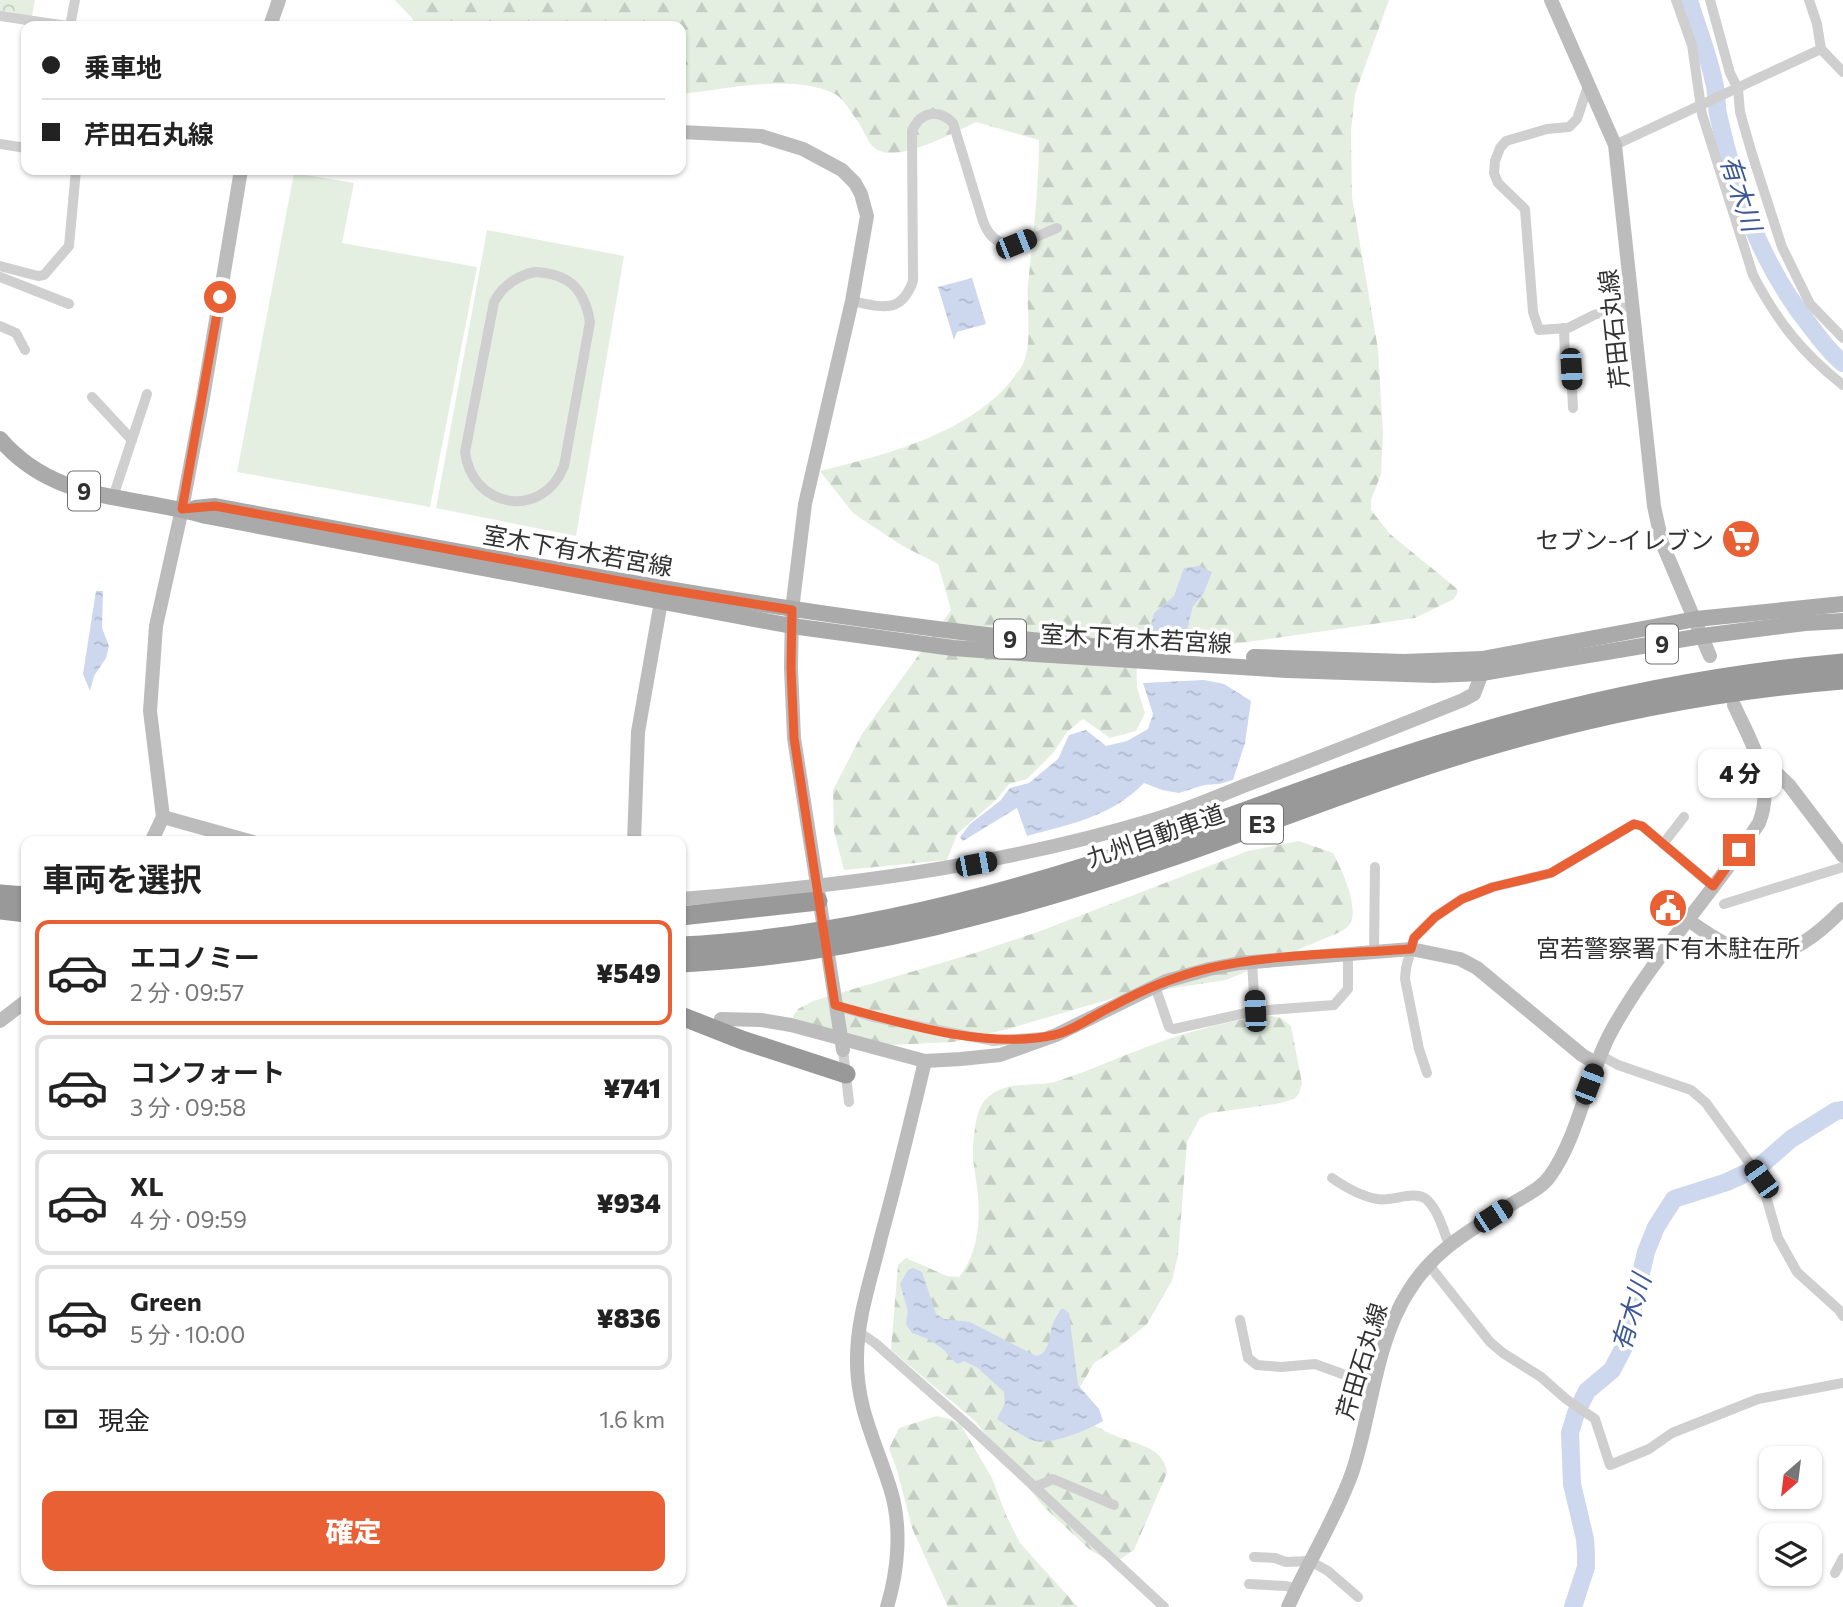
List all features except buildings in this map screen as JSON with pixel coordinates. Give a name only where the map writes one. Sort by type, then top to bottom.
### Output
[{"type":"highway","name":"九州自動車道","points":[[686,946],[793,936],[891,919],[1093,864],[1393,760],[1543,714],[1649,689],[1715,677],[1843,663]]},
{"type":"highway","name":"九州自動車道","points":[[686,963],[794,953],[968,919],[1099,881],[1461,755],[1558,727],[1720,694],[1843,680]]},
{"type":"highway","points":[[0,894],[21,896]]},
{"type":"highway","points":[[686,915],[811,901]]},
{"type":"highway","points":[[0,910],[21,912]]},
{"type":"highway","points":[[686,1018],[742,1040],[846,1074]]},
{"type":"main road","name":"室木下有木若宮線","points":[[0,439],[14,455],[45,477],[70,487],[206,516],[662,595],[1035,642],[1202,655],[1404,662],[1482,659],[1696,619],[1843,604]]},
{"type":"main road","name":"室木下有木若宮線","points":[[662,595],[792,626],[953,648],[1287,670],[1421,674],[1482,673],[1702,636],[1791,624],[1843,621]]},
{"type":"street","points":[[69,21],[75,0]]},
{"type":"street","points":[[272,21],[279,0]]},
{"type":"street","name":"芹田石丸線","points":[[1551,0],[1615,145],[1658,526],[1665,550],[1710,656]]},
{"type":"street","points":[[1676,0],[1692,45],[1701,104],[1753,275],[1765,299],[1791,337],[1818,366],[1843,385]]},
{"type":"street","points":[[1710,0],[1737,90],[1752,154],[1782,247],[1810,304],[1843,338]]},
{"type":"street","points":[[1809,0],[1821,49],[1838,63],[1843,72]]},
{"type":"street","points":[[0,16],[34,21]]},
{"type":"street","points":[[1615,145],[1821,49]]},
{"type":"street","points":[[1589,83],[1577,119],[1569,127],[1547,129],[1506,141],[1495,160],[1494,173],[1499,183],[1525,209],[1533,312],[1539,330],[1564,328],[1594,315],[1633,307]]},
{"type":"street","points":[[852,301],[891,306],[902,301],[909,292],[913,281],[912,131],[922,117],[931,113],[942,114],[953,124],[990,236],[1005,244],[1016,244],[1057,228]]},
{"type":"street","points":[[686,132],[761,136],[803,149],[842,170],[855,183],[867,216],[852,301],[806,505],[792,610],[794,738],[814,875],[811,901],[830,973],[849,1102]]},
{"type":"street","points":[[0,145],[21,147]]},
{"type":"street","points":[[0,266],[37,276],[44,275],[69,246],[76,175]]},
{"type":"street","points":[[154,836],[163,817],[150,711],[156,626],[182,509],[240,175]]},
{"type":"street","points":[[552,273],[564,278],[582,295],[590,321],[564,466],[560,477],[542,494],[531,499],[508,500],[488,494],[478,484],[467,463],[465,452],[494,302],[508,284],[521,275],[552,273]]},
{"type":"street","points":[[0,278],[69,304]]},
{"type":"street","points":[[0,326],[16,333],[25,349]]},
{"type":"street","points":[[1564,328],[1564,358],[1571,369],[1573,408]]},
{"type":"street","points":[[113,497],[147,394]]},
{"type":"street","points":[[92,397],[132,440]]},
{"type":"street","points":[[634,836],[638,732],[662,595]]},
{"type":"street","points":[[686,899],[862,881],[949,869],[1030,853],[1158,819],[1463,700],[1474,694],[1482,673]]},
{"type":"street","name":"芹田石丸線","points":[[1288,1607],[1338,1511],[1353,1470],[1393,1320],[1408,1291],[1449,1244],[1536,1189],[1550,1176],[1566,1145],[1598,1059],[1628,1003],[1753,832],[1763,812],[1766,786],[1755,752],[1734,705]]},
{"type":"street","points":[[1755,752],[1789,785],[1843,856]]},
{"type":"street","points":[[163,817],[231,836]]},
{"type":"street","points":[[1663,844],[1684,817]]},
{"type":"street","points":[[1427,1073],[1407,992],[1406,968],[1414,938],[1435,917],[1462,899],[1493,887],[1551,873],[1634,824],[1642,826],[1713,886]]},
{"type":"street","points":[[1374,952],[1375,867]]},
{"type":"street","points":[[1724,904],[1843,867]]},
{"type":"street","points":[[1687,919],[1727,946],[1765,955],[1800,946],[1817,935],[1843,909]]},
{"type":"street","points":[[721,1019],[761,1020],[791,1025],[925,1061],[1000,1055],[1056,1035],[1155,986],[1209,968],[1411,949],[1460,959],[1477,968],[1582,1055],[1691,1090],[1706,1103],[1761,1179],[1778,1238],[1797,1272],[1843,1316]]},
{"type":"street","points":[[1155,986],[1169,1027],[1174,1030],[1255,1011],[1334,1005],[1348,989],[1348,954]]},
{"type":"street","points":[[1252,962],[1255,1011]]},
{"type":"street","points":[[0,1021],[21,1005]]},
{"type":"street","points":[[835,1005],[873,1017],[994,1041],[1056,1035]]},
{"type":"street","points":[[887,1607],[894,1576],[896,1515],[891,1492],[868,1432],[861,1404],[857,1366],[859,1332],[925,1061]]},
{"type":"street","points":[[1332,1178],[1346,1188],[1377,1199],[1395,1200],[1418,1196],[1425,1199],[1437,1216],[1449,1244]]},
{"type":"street","points":[[1429,1265],[1490,1342],[1595,1419],[1610,1465],[1649,1449],[1672,1433],[1758,1399],[1843,1383]]},
{"type":"street","points":[[1240,1320],[1248,1358],[1256,1365],[1281,1367],[1315,1364],[1348,1376],[1377,1377]]},
{"type":"street","points":[[859,1332],[968,1425],[1164,1607]]},
{"type":"street","points":[[1035,1487],[1054,1479],[1114,1505]]},
{"type":"street","points":[[1254,1557],[1275,1558],[1286,1562],[1310,1561],[1328,1571],[1358,1597]]},
{"type":"street","points":[[1835,1573],[1843,1558]]},
{"type":"street","points":[[1249,1584],[1296,1589]]},
{"type":"green space","points":[[0,0],[35,0],[32,16],[0,12]]},
{"type":"green space","points":[[395,0],[1389,0],[1355,94],[1351,131],[1352,197],[1378,349],[1383,433],[1381,474],[1371,500],[1371,510],[1390,534],[1458,592],[1454,599],[1415,618],[1219,646],[1136,638],[1137,688],[1145,713],[1136,731],[1110,738],[1083,719],[1067,732],[1053,753],[1027,779],[1009,784],[997,799],[957,834],[947,860],[844,870],[834,831],[833,790],[862,734],[951,610],[938,564],[901,545],[853,513],[820,471],[899,449],[951,427],[996,396],[1021,368],[1028,346],[1028,284],[1037,194],[1039,140],[976,122],[912,150],[886,153],[871,144],[842,100],[835,94],[818,88],[779,83],[686,93],[686,21],[414,21]]},
{"type":"green space","points":[[294,175],[354,183],[342,243],[477,267],[430,507],[237,472]]},
{"type":"green space","points":[[487,230],[624,256],[576,536],[436,508]]},
{"type":"green space","points":[[1299,841],[1333,853],[1345,878],[1351,900],[1353,910],[1349,925],[1340,932],[1226,980],[1121,996],[953,1042],[889,1045],[794,1025],[793,1016],[798,1009],[813,1001],[1043,930],[1248,851]]},
{"type":"green space","points":[[1267,1015],[1281,1018],[1291,1026],[1302,1083],[1299,1094],[1294,1099],[1276,1104],[1210,1113],[1200,1118],[1187,1142],[1178,1255],[1172,1281],[1147,1324],[1094,1363],[1075,1396],[1082,1418],[1107,1432],[1154,1451],[1165,1464],[1167,1473],[1134,1550],[1116,1562],[1109,1561],[1089,1549],[1043,1506],[975,1421],[891,1350],[898,1265],[906,1258],[947,1276],[959,1277],[966,1266],[972,1255],[979,1218],[973,1156],[975,1128],[983,1102],[995,1092],[1012,1086],[1058,1081],[1176,1037]]},
{"type":"green space","points":[[937,1416],[961,1425],[992,1478],[1020,1543],[1078,1607],[948,1607],[912,1528],[889,1449],[899,1428]]},
{"type":"water","points":[[972,278],[986,324],[957,332],[954,340],[938,287]]},
{"type":"water","points":[[1199,566],[1212,572],[1203,595],[1193,606],[1187,636],[1149,632],[1154,613],[1174,596],[1184,568]]},
{"type":"water","points":[[96,591],[103,591],[102,628],[109,646],[106,658],[94,676],[90,691],[83,674]]},
{"type":"water","points":[[1204,680],[1224,684],[1251,701],[1245,743],[1233,780],[1179,793],[1144,783],[1104,812],[1027,836],[1017,808],[963,841],[960,837],[970,824],[1000,801],[1010,788],[1029,783],[1058,759],[1069,735],[1086,730],[1106,746],[1127,741],[1148,729],[1153,714],[1143,683]]},
{"type":"water","points":[[913,1268],[922,1272],[936,1314],[944,1319],[970,1322],[1036,1356],[1042,1354],[1047,1347],[1053,1324],[1061,1309],[1069,1313],[1078,1385],[1099,1409],[1103,1421],[1070,1436],[1042,1442],[1025,1437],[997,1419],[1005,1403],[1004,1392],[978,1368],[964,1361],[958,1364],[937,1345],[912,1333],[906,1324],[908,1311],[900,1284],[908,1270]]},
{"type":"waterway","name":"有木川","points":[[1689,0],[1712,72],[1725,143],[1752,226],[1793,303],[1826,346],[1843,363]]},
{"type":"waterway","name":"有木川","points":[[1573,1607],[1586,1567],[1586,1554],[1572,1484],[1570,1433],[1587,1391],[1612,1370],[1624,1347],[1646,1252],[1656,1227],[1674,1199],[1727,1182],[1759,1167],[1791,1139],[1836,1111],[1843,1110]]},
{"type":"place","name":"セブン-イレブン","points":[[1741,539]]},
{"type":"place","name":"宮若警察署下有木駐在所","points":[[1668,908]]},
{"type":"route","points":[[220,297],[182,509],[215,506],[663,589],[792,610],[794,738],[835,1005],[873,1017],[994,1041],[1056,1035],[1166,981],[1209,968],[1411,949],[1414,938],[1435,917],[1462,899],[1493,887],[1551,873],[1634,824],[1642,826],[1713,886],[1739,850]]}]
